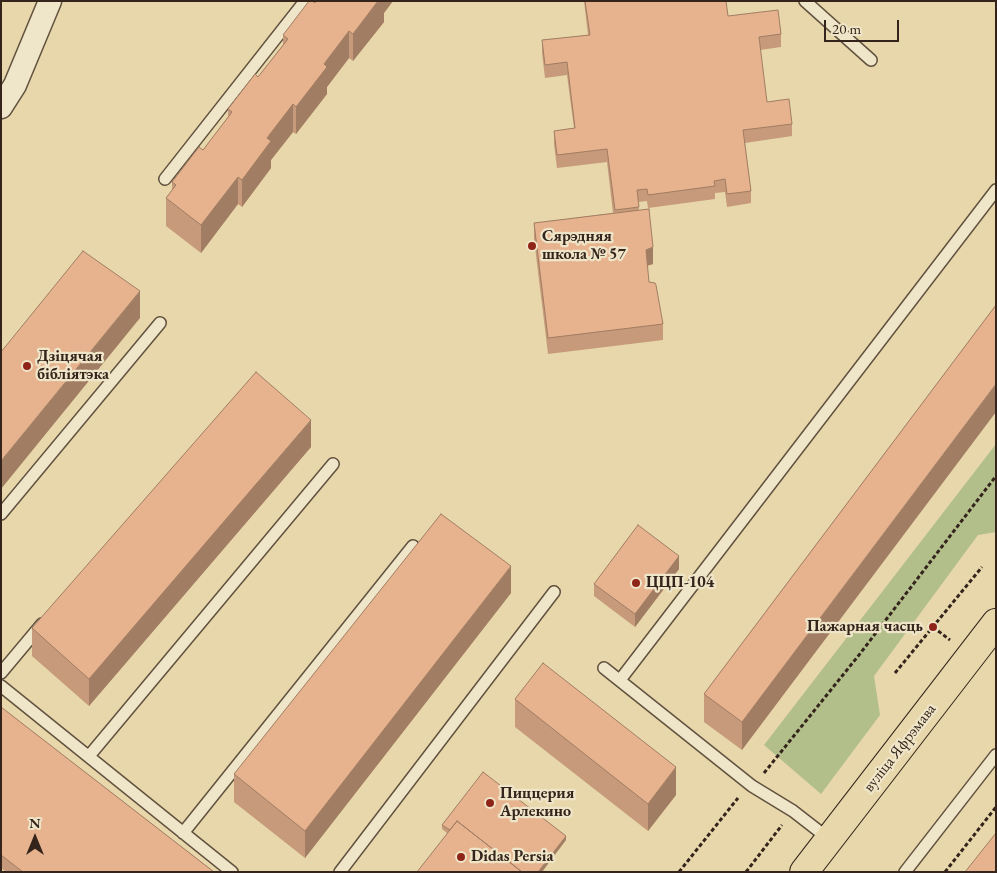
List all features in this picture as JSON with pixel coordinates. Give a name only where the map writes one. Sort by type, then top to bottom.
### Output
[{"type":"main road","name":"вуліца Яфрэмава","points":[[804,872],[996,623]]},
{"type":"street","points":[[1,106],[15,85],[50,1]]},
{"type":"lane","points":[[165,179],[305,1]]},
{"type":"lane","points":[[805,1],[871,60]]},
{"type":"lane","points":[[620,680],[996,190]]},
{"type":"lane","points":[[1,514],[160,323]]},
{"type":"lane","points":[[89,756],[333,464]]},
{"type":"lane","points":[[183,833],[413,546]]},
{"type":"lane","points":[[340,872],[554,592]]},
{"type":"lane","points":[[1,673],[52,612]]},
{"type":"lane","points":[[604,668],[752,786],[793,811],[829,838]]},
{"type":"lane","points":[[1,686],[232,872]]},
{"type":"lane","points":[[905,872],[996,755]]},
{"type":"path","points":[[761,777],[859,655],[996,476]]},
{"type":"path","points":[[895,673],[982,567]]},
{"type":"path","points":[[679,872],[740,796]]},
{"type":"path","points":[[945,872],[996,807]]},
{"type":"path","points":[[746,872],[782,826]]},
{"type":"green space","points":[[996,444],[996,532],[978,535],[874,676],[880,715],[821,794],[764,745]]},
{"type":"building","points":[[309,1],[315,3],[316,1],[378,1],[353,34],[349,31],[324,64],[327,67],[296,107],[293,104],[267,138],[271,141],[242,180],[238,177],[201,225],[166,198],[176,185],[172,182],[199,147],[203,150],[232,112],[228,109],[255,74],[258,77],[288,39],[283,35]]},
{"type":"building","points":[[585,1],[726,1],[728,16],[778,10],[781,34],[759,37],[767,102],[789,99],[792,124],[743,130],[751,191],[727,194],[725,179],[714,181],[715,186],[648,195],[647,189],[637,190],[639,207],[615,210],[607,149],[557,155],[554,131],[575,128],[567,62],[545,65],[542,40],[590,35]]},
{"type":"building","points":[[649,209],[653,247],[646,250],[649,282],[656,285],[663,324],[548,338],[534,223]]},
{"type":"building","points":[[83,251],[140,291],[1,461],[1,352]]},
{"type":"building","points":[[996,305],[996,384],[742,722],[704,694]]},
{"type":"building","points":[[256,372],[311,420],[89,679],[32,628]]},
{"type":"building","points":[[441,514],[511,566],[305,831],[234,774]]},
{"type":"building","name":"ЦЦП-104","points":[[638,525],[679,556],[635,614],[594,584]]},
{"type":"building","points":[[543,663],[676,767],[648,804],[515,699]]},
{"type":"building","points":[[1,707],[214,872],[23,872],[1,855]]},
{"type":"building","name":"Пиццерия Арлекино","points":[[483,772],[566,836],[538,872],[522,872],[457,821],[450,830],[442,825]]},
{"type":"building","points":[[457,821],[522,872],[417,872]]},
{"type":"building","points":[[996,833],[996,872],[965,872]]},
{"type":"place","name":"Сярэдняя школа № 57","points":[[532,246]]},
{"type":"place","name":"Дзіцячая бібліятэка","points":[[27,366]]},
{"type":"place","name":"ЦЦП-104","points":[[636,583]]},
{"type":"place","name":"Пажарная часць","points":[[933,627]]},
{"type":"place","name":"Пиццерия Арлекино","points":[[490,803]]},
{"type":"place","name":"Didas Persia","points":[[461,857]]}]
